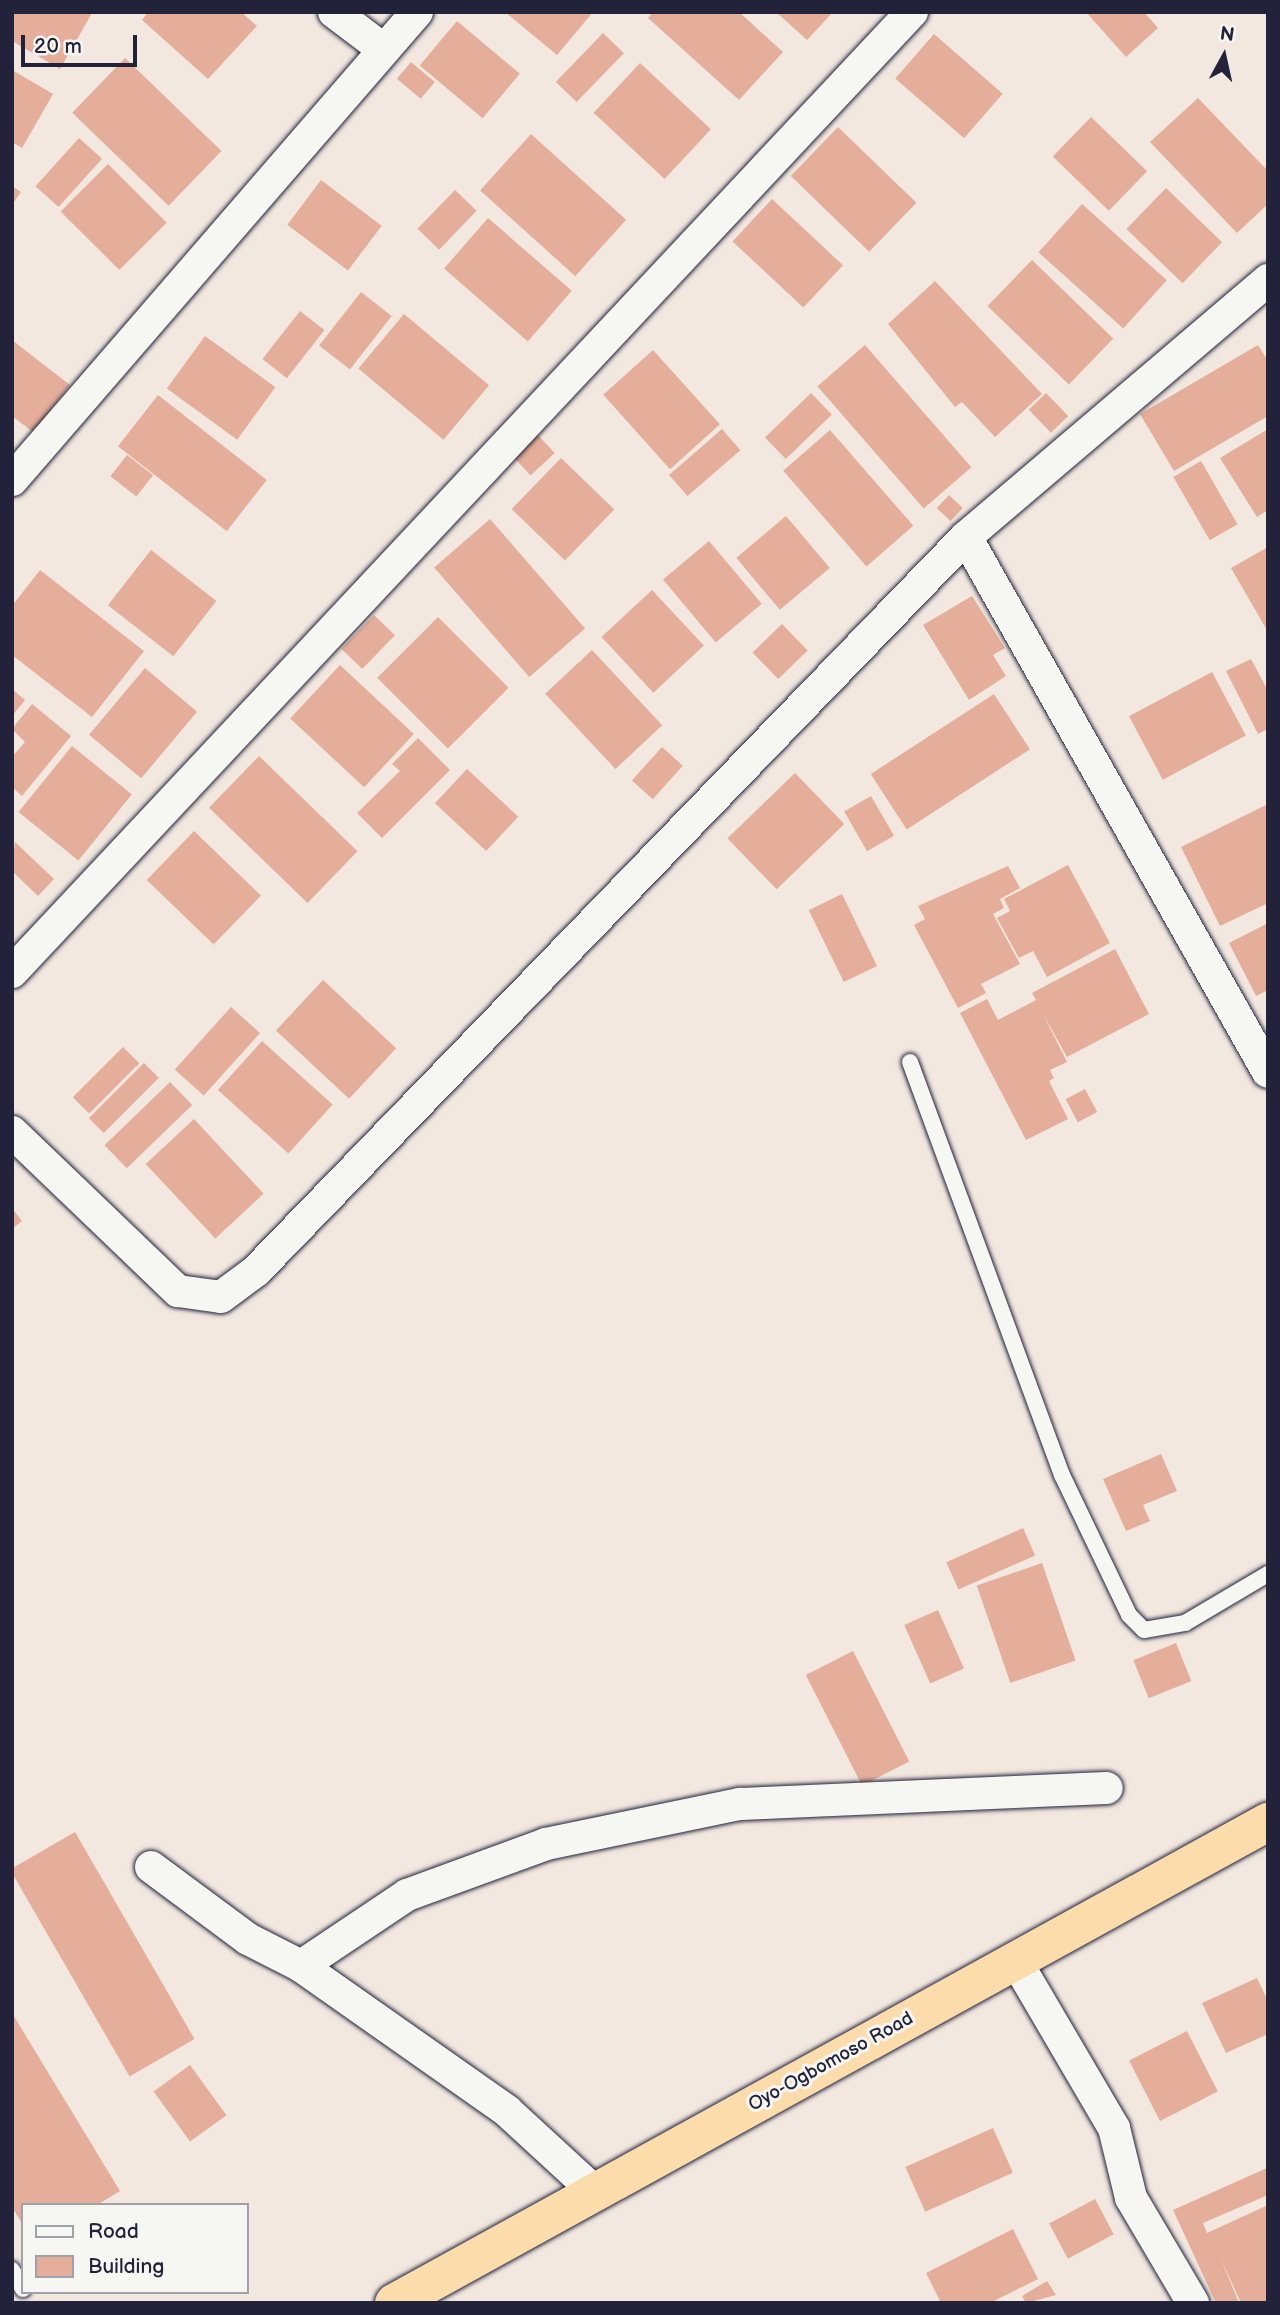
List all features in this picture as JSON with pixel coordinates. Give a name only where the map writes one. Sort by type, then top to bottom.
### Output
[{"type":"highway","name":"Oyo-Ogbomoso Road","points":[[394,2303],[1268,1822]]},
{"type":"street","points":[[334,12],[383,49]]},
{"type":"street","points":[[12,480],[417,12]]},
{"type":"street","points":[[12,972],[912,12]]},
{"type":"street","points":[[12,1132],[178,1291],[221,1297],[266,1261],[966,537],[1266,286]]},
{"type":"street","points":[[966,537],[1268,1072]]},
{"type":"street","points":[[301,1966],[407,1895],[546,1844],[740,1804],[1107,1788]]},
{"type":"street","points":[[151,1867],[248,1939],[301,1966],[507,2111],[595,2192]]},
{"type":"street","points":[[1016,1961],[1114,2128],[1131,2197],[1193,2303]]},
{"type":"lane","points":[[910,1062],[1062,1475],[1129,1615],[1144,1630],[1185,1623],[1268,1574]]},
{"type":"lane","points":[[12,2270],[21,2286]]},
{"type":"building","points":[[12,12],[92,13],[60,69],[12,41]]},
{"type":"building","points":[[148,12],[241,12],[257,26],[208,79],[142,20]]},
{"type":"building","points":[[505,12],[593,12],[557,55]]},
{"type":"building","points":[[653,12],[739,12],[783,52],[739,100],[648,18]]},
{"type":"building","points":[[776,12],[833,12],[807,40]]},
{"type":"building","points":[[1086,12],[1144,12],[1158,28],[1126,57]]},
{"type":"building","points":[[457,21],[520,74],[483,118],[420,65]]},
{"type":"building","points":[[603,33],[624,53],[577,102],[556,82]]},
{"type":"building","points":[[934,34],[1003,94],[964,138],[895,79]]},
{"type":"building","points":[[125,58],[221,151],[169,206],[72,113]]},
{"type":"building","points":[[411,62],[435,82],[421,99],[397,79]]},
{"type":"building","points":[[640,63],[711,129],[665,179],[594,113]]},
{"type":"building","points":[[12,70],[53,94],[22,148],[12,142]]},
{"type":"building","points":[[1198,98],[1268,171],[1268,204],[1237,233],[1150,142]]},
{"type":"building","points":[[1091,117],[1147,171],[1109,211],[1053,157]]},
{"type":"building","points":[[838,127],[916,203],[869,252],[791,176]]},
{"type":"building","points":[[531,134],[626,220],[575,276],[480,190]]},
{"type":"building","points":[[79,138],[102,159],[59,207],[36,186]]},
{"type":"building","points":[[108,164],[167,223],[119,270],[61,211]]},
{"type":"building","points":[[321,180],[382,226],[348,270],[287,225]]},
{"type":"building","points":[[12,186],[21,192],[12,205]]},
{"type":"building","points":[[1166,188],[1222,242],[1183,283],[1126,229]]},
{"type":"building","points":[[455,190],[477,211],[439,250],[417,229]]},
{"type":"building","points":[[772,199],[843,265],[803,308],[732,241]]},
{"type":"building","points":[[1082,204],[1167,280],[1123,329],[1039,252]]},
{"type":"building","points":[[488,218],[572,291],[528,341],[444,269]]},
{"type":"building","points":[[1032,260],[1113,338],[1069,385],[988,306]]},
{"type":"building","points":[[935,281],[1042,394],[995,437],[962,402],[955,407],[888,324]]},
{"type":"building","points":[[361,292],[392,316],[350,370],[319,346]]},
{"type":"building","points":[[300,311],[324,330],[287,378],[262,359]]},
{"type":"building","points":[[404,314],[489,385],[443,440],[358,368]]},
{"type":"building","points":[[205,336],[275,387],[237,440],[167,389]]},
{"type":"building","points":[[12,340],[70,385],[33,432],[12,416]]},
{"type":"building","points":[[865,345],[971,467],[924,509],[817,386]]},
{"type":"building","points":[[1258,345],[1268,361],[1268,416],[1174,471],[1140,414]]},
{"type":"building","points":[[653,350],[720,424],[670,469],[603,395]]},
{"type":"building","points":[[811,393],[832,415],[786,459],[765,437]]},
{"type":"building","points":[[1046,393],[1068,416],[1051,433],[1029,410]]},
{"type":"building","points":[[158,395],[267,480],[227,531],[118,446]]},
{"type":"building","points":[[722,429],[740,450],[688,496],[669,475]]},
{"type":"building","points":[[1268,429],[1268,510],[1257,517],[1220,458]]},
{"type":"building","points":[[830,430],[913,526],[867,567],[783,471]]},
{"type":"building","points":[[537,434],[555,453],[531,476],[513,457]]},
{"type":"building","points":[[127,455],[153,475],[136,497],[110,476]]},
{"type":"building","points":[[561,458],[614,509],[565,560],[512,509]]},
{"type":"building","points":[[1201,461],[1238,524],[1210,540],[1173,477]]},
{"type":"building","points":[[949,495],[963,508],[951,521],[937,508]]},
{"type":"building","points":[[786,516],[830,568],[780,610],[736,558]]},
{"type":"building","points":[[490,519],[585,628],[529,677],[434,568]]},
{"type":"building","points":[[709,541],[762,604],[716,642],[663,580]]},
{"type":"building","points":[[1268,547],[1268,632],[1231,568]]},
{"type":"building","points":[[151,550],[216,601],[173,656],[108,605]]},
{"type":"building","points":[[40,570],[144,651],[92,717],[12,655],[12,606]]},
{"type":"building","points":[[652,590],[704,646],[653,693],[602,637]]},
{"type":"building","points":[[972,596],[1005,648],[993,655],[1006,676],[969,700],[923,625]]},
{"type":"building","points":[[374,615],[395,635],[362,669],[341,649]]},
{"type":"building","points":[[438,617],[509,688],[448,749],[377,678]]},
{"type":"building","points":[[782,624],[808,651],[778,679],[753,652]]},
{"type":"building","points":[[592,650],[662,725],[615,769],[545,694]]},
{"type":"building","points":[[1251,659],[1268,691],[1268,729],[1258,734],[1226,671]]},
{"type":"building","points":[[340,665],[414,734],[364,787],[290,718]]},
{"type":"building","points":[[145,668],[197,712],[141,778],[89,735]]},
{"type":"building","points":[[1212,672],[1246,736],[1163,780],[1129,716]]},
{"type":"building","points":[[12,689],[25,700],[12,716]]},
{"type":"building","points":[[994,694],[1030,749],[907,829],[871,774]]},
{"type":"building","points":[[32,704],[71,736],[22,796],[12,787],[12,757],[25,742],[12,729]]},
{"type":"building","points":[[418,738],[450,770],[382,838],[357,813],[400,771],[392,764]]},
{"type":"building","points":[[72,746],[132,794],[78,861],[19,812]]},
{"type":"building","points":[[662,747],[683,766],[653,799],[632,780]]},
{"type":"building","points":[[259,756],[358,851],[308,903],[209,808]]},
{"type":"building","points":[[467,769],[518,817],[486,851],[435,803]]},
{"type":"building","points":[[795,773],[844,824],[777,889],[727,838]]},
{"type":"building","points":[[871,796],[894,836],[867,851],[844,812]]},
{"type":"building","points":[[1268,804],[1268,903],[1220,926],[1181,847]]},
{"type":"building","points":[[194,831],[261,896],[214,945],[147,880]]},
{"type":"building","points":[[15,842],[54,879],[38,896],[12,871]]},
{"type":"building","points":[[1068,865],[1110,943],[1047,977],[1033,951],[1019,958],[997,918],[1010,911],[1004,899]]},
{"type":"building","points":[[1008,866],[1020,888],[1000,899],[1004,908],[993,914],[1020,964],[981,984],[986,993],[958,1008],[914,925],[925,919],[918,906]]},
{"type":"building","points":[[842,894],[877,966],[844,982],[809,910]]},
{"type":"building","points":[[1268,923],[1268,990],[1256,996],[1229,943]]},
{"type":"building","points":[[1115,949],[1149,1014],[1067,1057],[1042,1012],[1067,1062],[1050,1070],[1054,1078],[1049,1081],[1068,1119],[1026,1140],[960,1013],[987,999],[998,1020],[1036,1000],[1032,993]]},
{"type":"building","points":[[323,980],[396,1048],[349,1099],[276,1030]]},
{"type":"building","points":[[231,1007],[260,1033],[204,1096],[175,1069]]},
{"type":"building","points":[[262,1041],[333,1105],[288,1154],[218,1090]]},
{"type":"building","points":[[123,1047],[139,1063],[89,1113],[73,1097]]},
{"type":"building","points":[[144,1063],[159,1078],[104,1133],[89,1118]]},
{"type":"building","points":[[170,1082],[192,1105],[127,1168],[105,1145]]},
{"type":"building","points":[[1085,1089],[1097,1112],[1078,1122],[1066,1099]]},
{"type":"building","points":[[194,1119],[264,1194],[215,1239],[146,1164]]},
{"type":"building","points":[[12,1208],[22,1221],[12,1229]]},
{"type":"building","points":[[1161,1454],[1177,1491],[1143,1505],[1150,1521],[1126,1531],[1103,1479]]},
{"type":"building","points":[[1023,1528],[1035,1555],[958,1590],[946,1562]]},
{"type":"building","points":[[1042,1563],[1076,1660],[1010,1683],[977,1585]]},
{"type":"building","points":[[938,1610],[964,1668],[930,1684],[904,1625]]},
{"type":"building","points":[[1176,1643],[1191,1681],[1149,1698],[1133,1660]]},
{"type":"building","points":[[853,1651],[909,1761],[862,1786],[806,1675]]},
{"type":"building","points":[[75,1832],[194,2039],[130,2076],[12,1873],[12,1868]]},
{"type":"building","points":[[1257,1978],[1268,2001],[1268,2034],[1226,2053],[1202,2003]]},
{"type":"building","points":[[12,2013],[120,2191],[100,2203],[21,2203],[21,2222],[12,2207]]},
{"type":"building","points":[[1187,2031],[1218,2092],[1160,2121],[1129,2061]]},
{"type":"building","points":[[190,2065],[226,2115],[190,2142],[154,2091]]},
{"type":"building","points":[[993,2128],[1013,2173],[925,2212],[905,2167]]},
{"type":"building","points":[[1267,2168],[1268,2195],[1203,2223],[1207,2233],[1268,2205],[1268,2303],[1241,2303],[1221,2259],[1239,2303],[1216,2303],[1173,2210]]},
{"type":"building","points":[[1095,2199],[1114,2234],[1068,2259],[1049,2223]]},
{"type":"building","points":[[1013,2229],[1038,2279],[990,2303],[941,2303],[926,2273]]},
{"type":"building","points":[[1047,2281],[1056,2295],[1026,2303],[1022,2296]]}]
